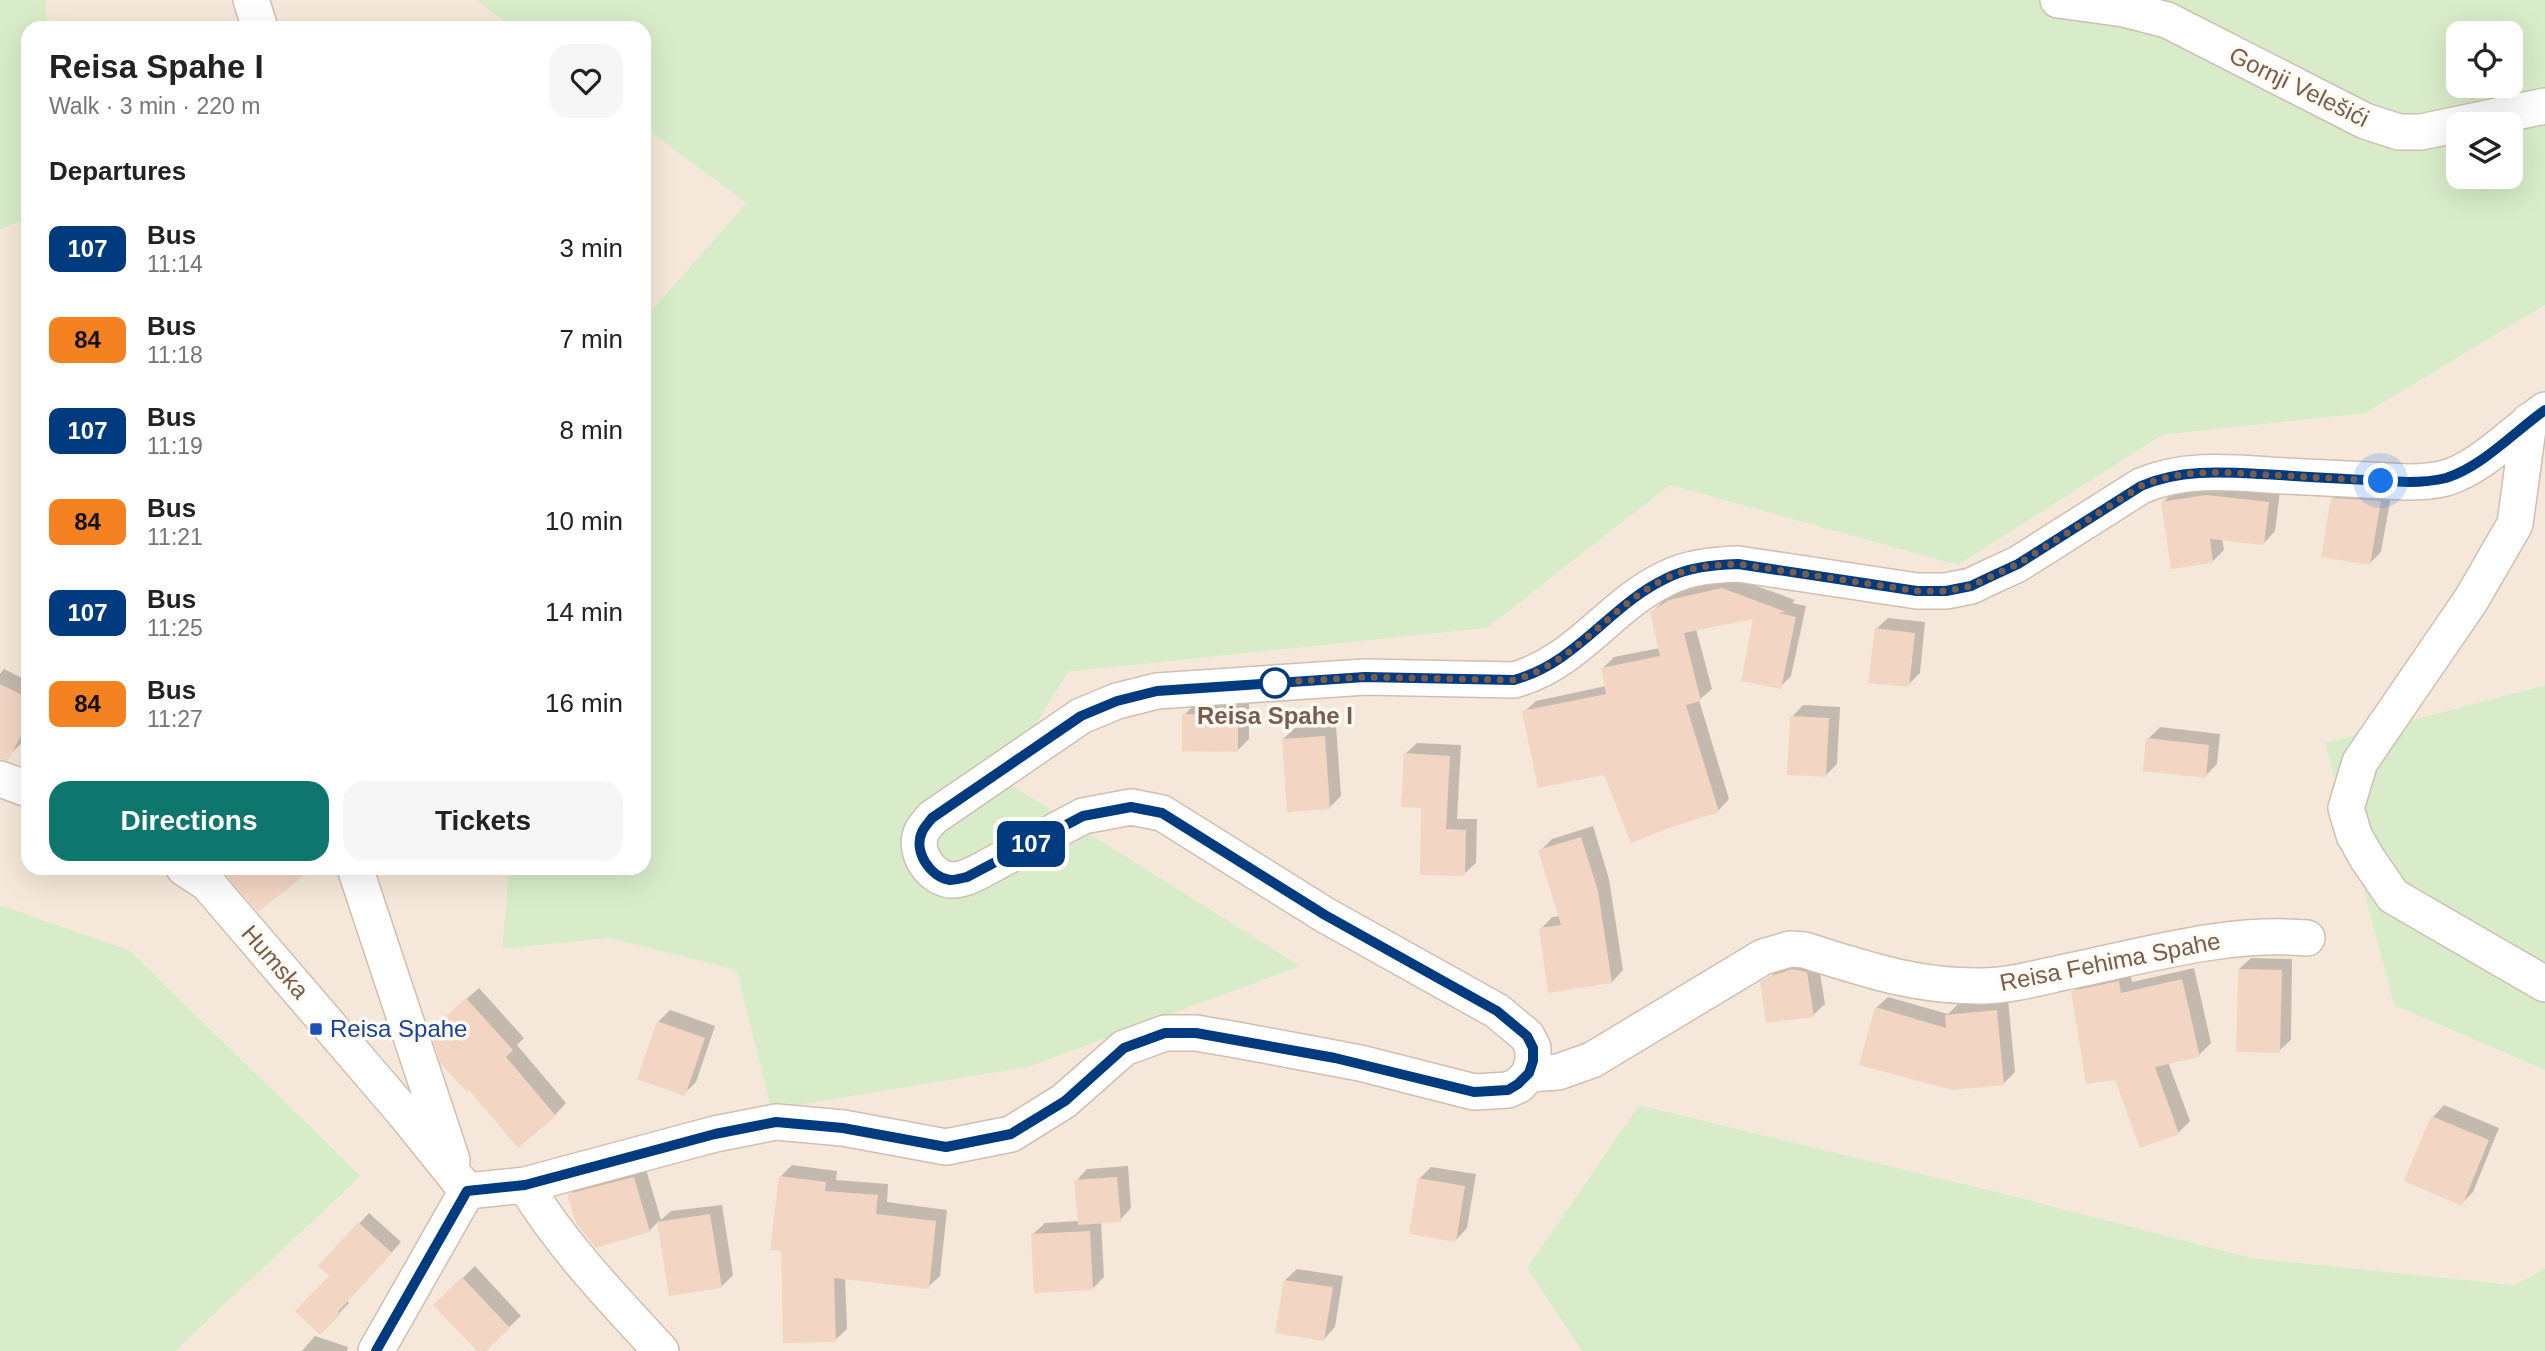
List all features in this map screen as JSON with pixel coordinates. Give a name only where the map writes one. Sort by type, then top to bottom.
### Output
[{"type":"street","points":[[251,0],[258,21]]},
{"type":"street","name":"Gornji Velešići","points":[[2058,0],[2124,9],[2167,20],[2365,121],[2399,132],[2421,132],[2545,106]]},
{"type":"street","points":[[2537,415],[2515,524],[2471,600],[2360,762],[2346,808],[2354,835],[2393,896],[2545,984]]},
{"type":"street","points":[[1529,1073],[1533,1048],[1527,1036],[1497,1011],[1325,915],[1162,813],[1131,807],[1083,816],[974,874],[952,880],[936,876],[924,861],[919,846],[922,832],[932,818],[1081,716],[1117,701],[1157,691],[1365,677],[1514,680],[1555,663],[1640,594],[1665,579],[1689,570],[1712,565],[1738,564],[1917,591],[1946,591],[1971,586],[2018,564],[2141,486],[2160,478],[2217,472],[2431,481],[2448,477],[2481,460],[2537,415]]},
{"type":"street","points":[[0,779],[21,786]]},
{"type":"street","name":"Humska","points":[[195,875],[207,883],[405,1114],[463,1187]]},
{"type":"street","points":[[357,875],[463,1187],[376,1351]]},
{"type":"street","name":"Reisa Fehima Spahe","points":[[463,1187],[525,1185],[715,1134],[776,1122],[843,1128],[946,1147],[1011,1134],[1065,1101],[1124,1048],[1165,1033],[1196,1033],[1319,1055],[1474,1092],[1508,1090],[1529,1073],[1558,1072],[1592,1060],[1763,957],[1790,949],[1804,950],[1914,982],[1983,986],[2021,981],[2222,940],[2277,935],[2307,938]]},
{"type":"street","points":[[525,1185],[600,1285],[661,1351]]},
{"type":"shaded area","points":[[46,0],[476,0],[504,21],[47,21]]},
{"type":"shaded area","points":[[651,132],[746,203],[651,311]]},
{"type":"shaded area","points":[[21,220],[21,875],[508,875],[502,949],[609,938],[738,970],[771,1109],[1299,966],[1001,779],[1068,672],[1487,628],[1670,485],[1958,564],[2162,435],[2366,413],[2545,305],[2545,685],[2325,743],[2394,1005],[2545,1070],[2545,1268],[2515,1285],[2252,1258],[2017,1197],[1639,1105],[1527,1268],[1582,1351],[175,1351],[361,1176],[129,950],[0,905],[0,230]]},
{"type":"green space","points":[[0,0],[46,0],[47,21],[21,21],[21,220],[0,230]]},
{"type":"green space","points":[[476,0],[2545,0],[2545,305],[2366,413],[2162,435],[1958,565],[1670,485],[1487,628],[1068,672],[1002,779],[1300,966],[1028,1067],[771,1109],[737,970],[609,938],[502,949],[508,875],[651,875],[651,311],[746,203],[651,132],[651,21],[504,21]]},
{"type":"green space","points":[[2545,685],[2545,1070],[2394,1005],[2325,743]]},
{"type":"green space","points":[[0,905],[129,950],[361,1176],[175,1351],[0,1351]]},
{"type":"green space","points":[[1639,1105],[2017,1197],[2252,1258],[2515,1285],[2545,1268],[2545,1351],[1582,1351],[1527,1268]]},
{"type":"building","points":[[2206,495],[2269,502],[2264,545],[2210,539],[2213,563],[2171,569],[2161,502]]},
{"type":"building","points":[[2331,498],[2381,501],[2370,565],[2321,557]]},
{"type":"building","points":[[1722,588],[1786,612],[1779,613],[1796,617],[1781,689],[1741,681],[1753,619],[1684,633],[1701,701],[1686,705],[1719,812],[1631,843],[1604,775],[1538,788],[1522,711],[1606,694],[1601,668],[1660,656],[1650,612],[1669,600]]},
{"type":"building","points":[[1875,628],[1915,633],[1909,687],[1868,683]]},
{"type":"building","points":[[0,684],[21,694],[21,735],[8,761],[0,759]]},
{"type":"building","points":[[1182,714],[1238,715],[1238,752],[1182,751]]},
{"type":"building","points":[[1790,716],[1829,718],[1826,777],[1787,775]]},
{"type":"building","points":[[1325,736],[1330,809],[1287,812],[1282,739]]},
{"type":"building","points":[[2146,738],[2209,745],[2206,778],[2143,771]]},
{"type":"building","points":[[1404,753],[1450,756],[1446,829],[1466,830],[1465,876],[1420,875],[1421,808],[1401,807]]},
{"type":"building","points":[[1581,837],[1598,891],[1612,983],[1548,993],[1539,928],[1561,925],[1538,850]]},
{"type":"building","points":[[226,875],[305,875],[258,912]]},
{"type":"building","points":[[1792,969],[1807,972],[1814,1017],[1766,1023],[1760,982]]},
{"type":"building","points":[[2238,969],[2282,970],[2280,1053],[2236,1052]]},
{"type":"building","points":[[2182,979],[2200,1057],[2155,1067],[2179,1134],[2140,1148],[2115,1080],[2086,1084],[2071,991],[2119,981],[2121,993]]},
{"type":"building","points":[[466,998],[513,1050],[506,1057],[556,1116],[518,1148],[469,1090],[467,1092],[441,1064],[430,1030]]},
{"type":"building","points":[[1875,1007],[1946,1028],[1945,1015],[1997,1010],[2004,1085],[1952,1090],[1859,1065]]},
{"type":"building","points":[[657,1021],[705,1038],[685,1096],[637,1079]]},
{"type":"building","points":[[2431,1116],[2489,1140],[2462,1206],[2404,1181]]},
{"type":"building","points":[[779,1176],[826,1182],[825,1191],[878,1195],[876,1214],[936,1221],[929,1289],[834,1278],[836,1342],[783,1343],[781,1251],[770,1250]]},
{"type":"building","points":[[634,1177],[650,1232],[596,1248],[576,1223],[567,1194]]},
{"type":"building","points":[[1117,1177],[1121,1222],[1078,1225],[1074,1180]]},
{"type":"building","points":[[1418,1178],[1465,1186],[1456,1242],[1409,1234]]},
{"type":"building","points":[[710,1214],[722,1288],[669,1296],[657,1222]]},
{"type":"building","points":[[358,1222],[392,1253],[320,1335],[295,1311],[329,1276],[318,1266]]},
{"type":"building","points":[[1090,1231],[1093,1290],[1034,1293],[1031,1234]]},
{"type":"building","points":[[462,1277],[510,1328],[486,1351],[477,1351],[433,1305]]},
{"type":"building","points":[[1284,1280],[1333,1287],[1324,1341],[1275,1333]]},
{"type":"bus line","name":"107","points":[[376,1351],[467,1191],[525,1185],[715,1134],[776,1122],[843,1128],[946,1147],[1011,1134],[1065,1101],[1124,1048],[1165,1033],[1196,1033],[1335,1058],[1474,1092],[1508,1090],[1529,1073],[1533,1048],[1527,1036],[1514,1023],[1325,915],[1162,813],[1131,807],[1083,816],[967,877],[952,880],[936,876],[924,861],[919,846],[922,832],[932,818],[1081,716],[1117,701],[1157,691],[1365,677],[1514,680],[1555,663],[1640,594],[1665,579],[1712,565],[1738,564],[1917,591],[1946,591],[1971,586],[2018,564],[2141,486],[2160,478],[2217,472],[2431,481],[2448,477],[2481,460],[2545,410]]},
{"type":"place","name":"Reisa Spahe I","points":[[1275,683]]},
{"type":"place","name":"Reisa Spahe","points":[[316,1029]]},
{"type":"route","points":[[1275,683],[1268,683],[1365,677],[1514,680],[1555,663],[1640,594],[1665,579],[1712,565],[1738,564],[1917,591],[1946,591],[1971,586],[2018,564],[2141,486],[2179,474],[2217,472],[2381,481]]}]
